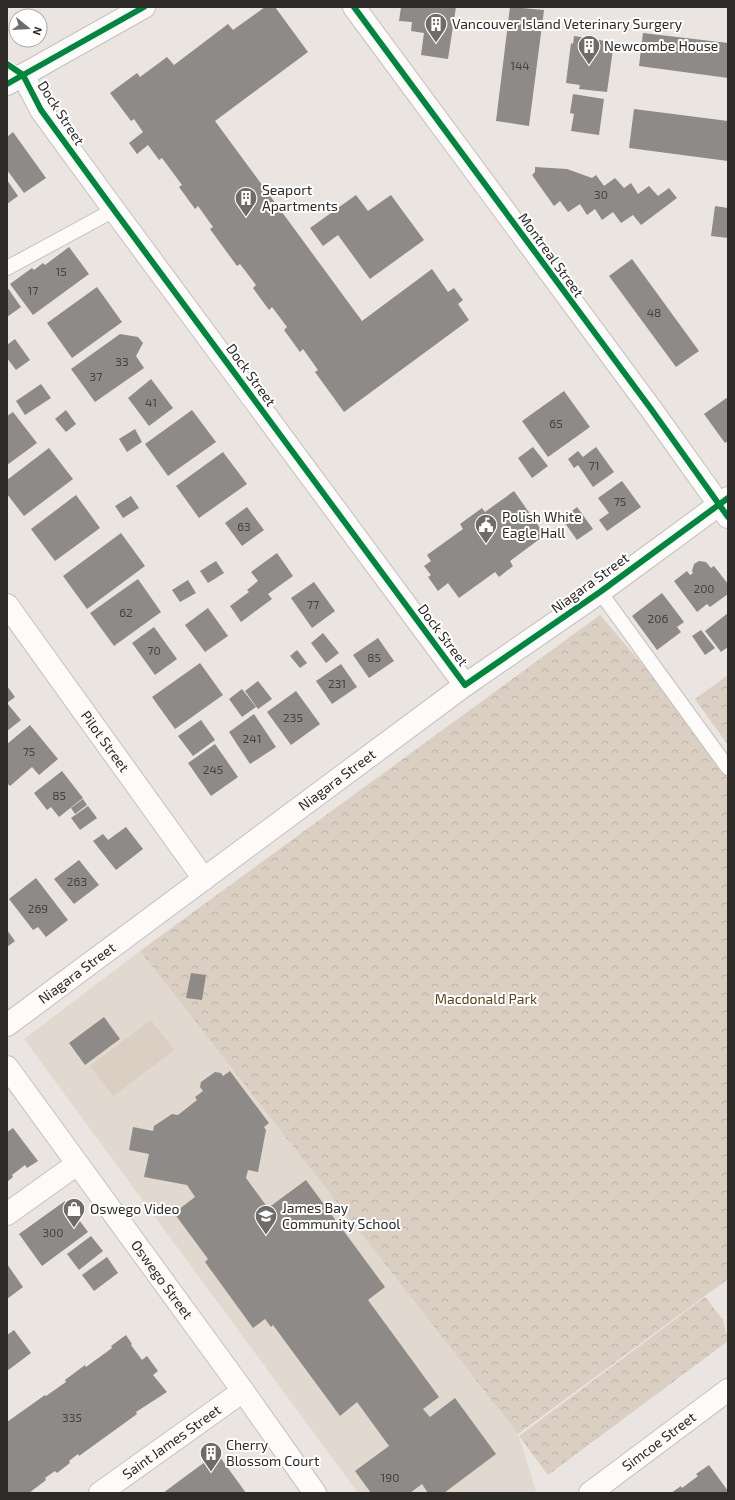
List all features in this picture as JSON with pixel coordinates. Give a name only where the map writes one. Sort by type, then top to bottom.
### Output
[{"type":"street","points":[[15,80],[144,7]]},
{"type":"street","name":"Montreal Street","points":[[354,7],[650,409],[725,506]]},
{"type":"street","name":"Dock Street","points":[[15,80],[41,110],[465,685]]},
{"type":"street","name":"Niagara Street","points":[[7,1026],[465,685],[725,506]]},
{"type":"street","name":"Pilot Street","points":[[7,604],[204,879]]},
{"type":"street","name":"Oswego Street","points":[[7,1067],[243,1390],[315,1493]]},
{"type":"street","points":[[7,1214],[77,1164]]},
{"type":"street","name":"Saint James Street","points":[[100,1493],[243,1390]]},
{"type":"street","name":"Simcoe Street","points":[[590,1493],[728,1390]]},
{"type":"lane","points":[[7,268],[114,210]]},
{"type":"lane","points":[[600,592],[728,768]]},
{"type":"shaded area","name":"James Bay Community School","points":[[140,951],[518,1434],[536,1491],[533,1493],[358,1493],[24,1039]]},
{"type":"green space","name":"Macdonald Park","points":[[600,615],[662,687],[728,779],[728,1279],[518,1434],[140,951]]},
{"type":"green space","points":[[728,675],[728,745],[695,699]]},
{"type":"green space","points":[[151,1020],[174,1050],[113,1096],[90,1066]]},
{"type":"green space","points":[[705,1297],[723,1320],[728,1341],[548,1475],[519,1436]]},
{"type":"building","name":"Seaport Apartments","points":[[265,7],[275,7],[308,52],[215,121],[362,321],[432,269],[448,292],[454,288],[463,300],[458,304],[469,320],[344,412],[315,372],[318,370],[303,349],[300,352],[284,330],[287,327],[272,307],[269,310],[253,288],[256,285],[240,264],[237,266],[210,229],[213,227],[198,206],[195,209],[179,187],[182,185],[162,158],[159,160],[148,145],[137,154],[129,143],[143,132],[134,119],[131,121],[110,93],[137,73],[140,77],[167,57],[174,65],[228,24],[233,30]]},
{"type":"building","name":"Vancouver Island Veterinary Surgery","points":[[401,7],[456,7],[448,59],[421,55],[424,33],[411,31],[412,22],[399,21]]},
{"type":"building","points":[[510,7],[544,10],[529,126],[496,121]]},
{"type":"building","points":[[643,33],[728,43],[728,78],[639,66]]},
{"type":"building","name":"Newcombe House","points":[[574,36],[612,42],[611,49],[613,49],[607,92],[579,89],[580,85],[566,83],[571,43],[573,44]]},
{"type":"building","points":[[573,94],[604,99],[599,135],[571,131],[574,114],[570,113]]},
{"type":"building","points":[[634,109],[728,121],[728,161],[629,148]]},
{"type":"building","points":[[13,132],[46,178],[24,193],[7,170],[7,137]]},
{"type":"building","points":[[535,167],[567,169],[592,178],[596,175],[604,186],[615,178],[624,188],[631,183],[638,194],[649,186],[658,196],[669,188],[677,198],[641,225],[633,215],[621,223],[613,212],[602,220],[595,209],[587,215],[580,204],[568,212],[560,201],[554,206],[532,175],[535,172]]},
{"type":"building","points":[[7,180],[18,196],[7,204]]},
{"type":"building","points":[[356,195],[368,211],[391,195],[424,240],[370,279],[338,235],[323,246],[310,228]]},
{"type":"building","points":[[715,206],[728,208],[728,238],[711,236]]},
{"type":"building","points":[[69,247],[89,274],[33,315],[10,284],[32,268],[34,270],[43,263],[45,265]]},
{"type":"building","points":[[632,259],[699,351],[676,367],[609,276]]},
{"type":"building","points":[[7,287],[21,307],[7,317]]},
{"type":"building","points":[[97,287],[122,322],[72,358],[47,323]]},
{"type":"building","points":[[120,334],[138,337],[143,343],[136,356],[144,368],[95,402],[71,369]]},
{"type":"building","points":[[15,339],[30,360],[16,370],[7,358],[7,345]]},
{"type":"building","points":[[151,379],[173,408],[149,426],[128,398]]},
{"type":"building","points":[[41,384],[51,398],[25,415],[16,401]]},
{"type":"building","points":[[564,391],[590,427],[548,457],[522,421]]},
{"type":"building","points":[[728,397],[728,441],[725,443],[704,414]]},
{"type":"building","points":[[66,410],[76,424],[66,432],[55,419]]},
{"type":"building","points":[[192,410],[216,442],[168,476],[145,444]]},
{"type":"building","points":[[13,412],[37,443],[7,465],[7,416]]},
{"type":"building","points":[[135,429],[142,442],[127,452],[119,439]]},
{"type":"building","points":[[533,447],[548,466],[532,478],[518,458]]},
{"type":"building","points":[[596,447],[614,472],[593,487],[578,465],[574,468],[568,459],[578,451],[583,457]]},
{"type":"building","points":[[49,448],[73,479],[24,516],[7,494],[7,480]]},
{"type":"building","points":[[223,452],[247,484],[199,518],[176,486]]},
{"type":"building","points":[[622,481],[641,507],[607,531],[599,520],[609,513],[598,498]]},
{"type":"building","name":"Polish White Eagle Hall","points":[[514,491],[545,535],[510,561],[513,566],[499,577],[495,572],[459,598],[448,583],[438,591],[428,577],[431,575],[424,566],[431,561],[427,555],[463,529],[460,524],[482,508],[485,512]]},
{"type":"building","points":[[76,495],[100,528],[55,561],[31,529]]},
{"type":"building","points":[[131,496],[139,508],[123,518],[115,506]]},
{"type":"building","points":[[247,507],[264,530],[242,546],[225,523]]},
{"type":"building","points":[[577,507],[593,529],[577,540],[562,519]]},
{"type":"building","points":[[121,533],[145,566],[87,609],[63,576]]},
{"type":"building","points":[[277,553],[293,576],[268,594],[272,599],[241,622],[230,606],[249,592],[247,590],[258,581],[251,572]]},
{"type":"building","points":[[216,561],[224,573],[208,583],[200,571]]},
{"type":"building","points":[[699,561],[706,562],[711,568],[714,566],[728,584],[728,594],[710,607],[707,604],[697,612],[674,581],[687,571],[690,575],[693,573],[692,571],[694,564]]},
{"type":"building","points":[[138,579],[161,612],[114,646],[90,613]]},
{"type":"building","points":[[188,580],[196,593],[180,602],[172,590]]},
{"type":"building","points":[[314,582],[335,611],[312,628],[291,598]]},
{"type":"building","points":[[662,593],[684,622],[677,627],[681,632],[657,650],[632,616]]},
{"type":"building","points":[[208,608],[228,636],[205,652],[185,625]]},
{"type":"building","points":[[728,613],[728,647],[721,652],[705,631]]},
{"type":"building","points":[[154,627],[177,659],[155,675],[132,643]]},
{"type":"building","points":[[701,630],[715,648],[705,655],[692,636]]},
{"type":"building","points":[[323,633],[339,653],[326,663],[311,643]]},
{"type":"building","points":[[378,638],[394,661],[369,678],[353,655]]},
{"type":"building","points":[[297,650],[307,663],[300,668],[290,656]]},
{"type":"building","points":[[200,663],[223,695],[175,729],[152,697]]},
{"type":"building","points":[[341,664],[357,687],[332,704],[316,681]]},
{"type":"building","points":[[258,681],[272,699],[258,709],[245,691]]},
{"type":"building","points":[[7,686],[15,697],[7,703]]},
{"type":"building","points":[[242,689],[256,707],[242,717],[229,699]]},
{"type":"building","points":[[296,691],[320,724],[291,745],[267,712]]},
{"type":"building","points":[[7,703],[21,720],[7,731]]},
{"type":"building","points":[[254,714],[276,747],[250,764],[229,732]]},
{"type":"building","points":[[201,720],[215,740],[193,756],[178,736]]},
{"type":"building","points":[[30,725],[58,759],[39,775],[32,767],[10,786],[7,783],[7,744]]},
{"type":"building","points":[[215,744],[238,777],[211,796],[188,763]]},
{"type":"building","points":[[62,771],[83,798],[59,817],[51,807],[47,810],[34,793]]},
{"type":"building","points":[[83,799],[87,805],[75,814],[71,808]]},
{"type":"building","points":[[88,806],[97,818],[80,830],[71,818]]},
{"type":"building","points":[[126,827],[143,849],[116,870],[93,841],[103,834],[108,840]]},
{"type":"building","points":[[79,860],[99,885],[74,904],[54,879]]},
{"type":"building","points":[[36,878],[68,920],[46,937],[38,927],[33,930],[9,899]]},
{"type":"building","points":[[7,930],[15,941],[7,947]]},
{"type":"building","points":[[191,973],[206,975],[202,1000],[186,998]]},
{"type":"building","points":[[104,1017],[120,1039],[85,1065],[69,1043]]},
{"type":"building","points":[[230,1071],[269,1123],[264,1127],[266,1130],[258,1172],[248,1170],[246,1178],[268,1208],[306,1180],[385,1287],[368,1300],[439,1397],[423,1409],[430,1417],[455,1398],[496,1454],[444,1493],[428,1493],[422,1484],[410,1493],[371,1493],[355,1471],[389,1446],[357,1402],[340,1416],[273,1325],[271,1327],[265,1319],[253,1328],[205,1262],[208,1259],[174,1213],[195,1197],[187,1185],[144,1177],[149,1154],[129,1150],[133,1127],[153,1131],[154,1126],[172,1114],[178,1115],[197,1100],[195,1097],[203,1091],[200,1087],[201,1082],[215,1072],[221,1073],[223,1076]]},
{"type":"building","points":[[13,1128],[38,1161],[27,1168],[25,1165],[12,1175],[13,1177],[7,1182],[7,1132]]},
{"type":"building","points":[[65,1201],[88,1232],[42,1266],[19,1234]]},
{"type":"building","points":[[91,1236],[103,1251],[79,1270],[67,1254]]},
{"type":"building","points":[[107,1257],[118,1273],[94,1291],[82,1275]]},
{"type":"building","points":[[7,1264],[23,1287],[7,1299]]},
{"type":"building","points":[[14,1330],[31,1353],[7,1371],[7,1335]]},
{"type":"building","points":[[126,1335],[142,1360],[147,1356],[158,1371],[153,1375],[167,1392],[136,1412],[137,1414],[79,1456],[78,1454],[69,1461],[70,1463],[57,1473],[55,1471],[45,1478],[46,1480],[29,1493],[7,1493],[7,1422],[66,1382],[65,1380],[112,1348],[111,1346]]},
{"type":"building","name":"Cherry Blossom Court","points":[[217,1453],[246,1493],[163,1493]]},
{"type":"building","points":[[709,1465],[728,1493],[671,1493],[681,1486],[682,1488],[698,1476],[696,1474]]},
{"type":"cycle path","points":[[7,84],[144,7]]},
{"type":"cycle path","points":[[354,7],[651,409],[728,517]]},
{"type":"cycle path","points":[[7,64],[23,75],[41,110],[465,685],[600,592],[728,498]]},
{"type":"place","name":"Vancouver Island Veterinary Surgery","points":[[436,44]]},
{"type":"place","name":"Newcombe House","points":[[589,66]]},
{"type":"place","name":"Seaport Apartments","points":[[246,218]]},
{"type":"place","name":"Polish White Eagle Hall","points":[[486,544]]},
{"type":"place","name":"Oswego Video","points":[[74,1228]]},
{"type":"place","name":"James Bay Community School","points":[[266,1236]]},
{"type":"place","name":"Cherry Blossom Court","points":[[211,1472]]}]
